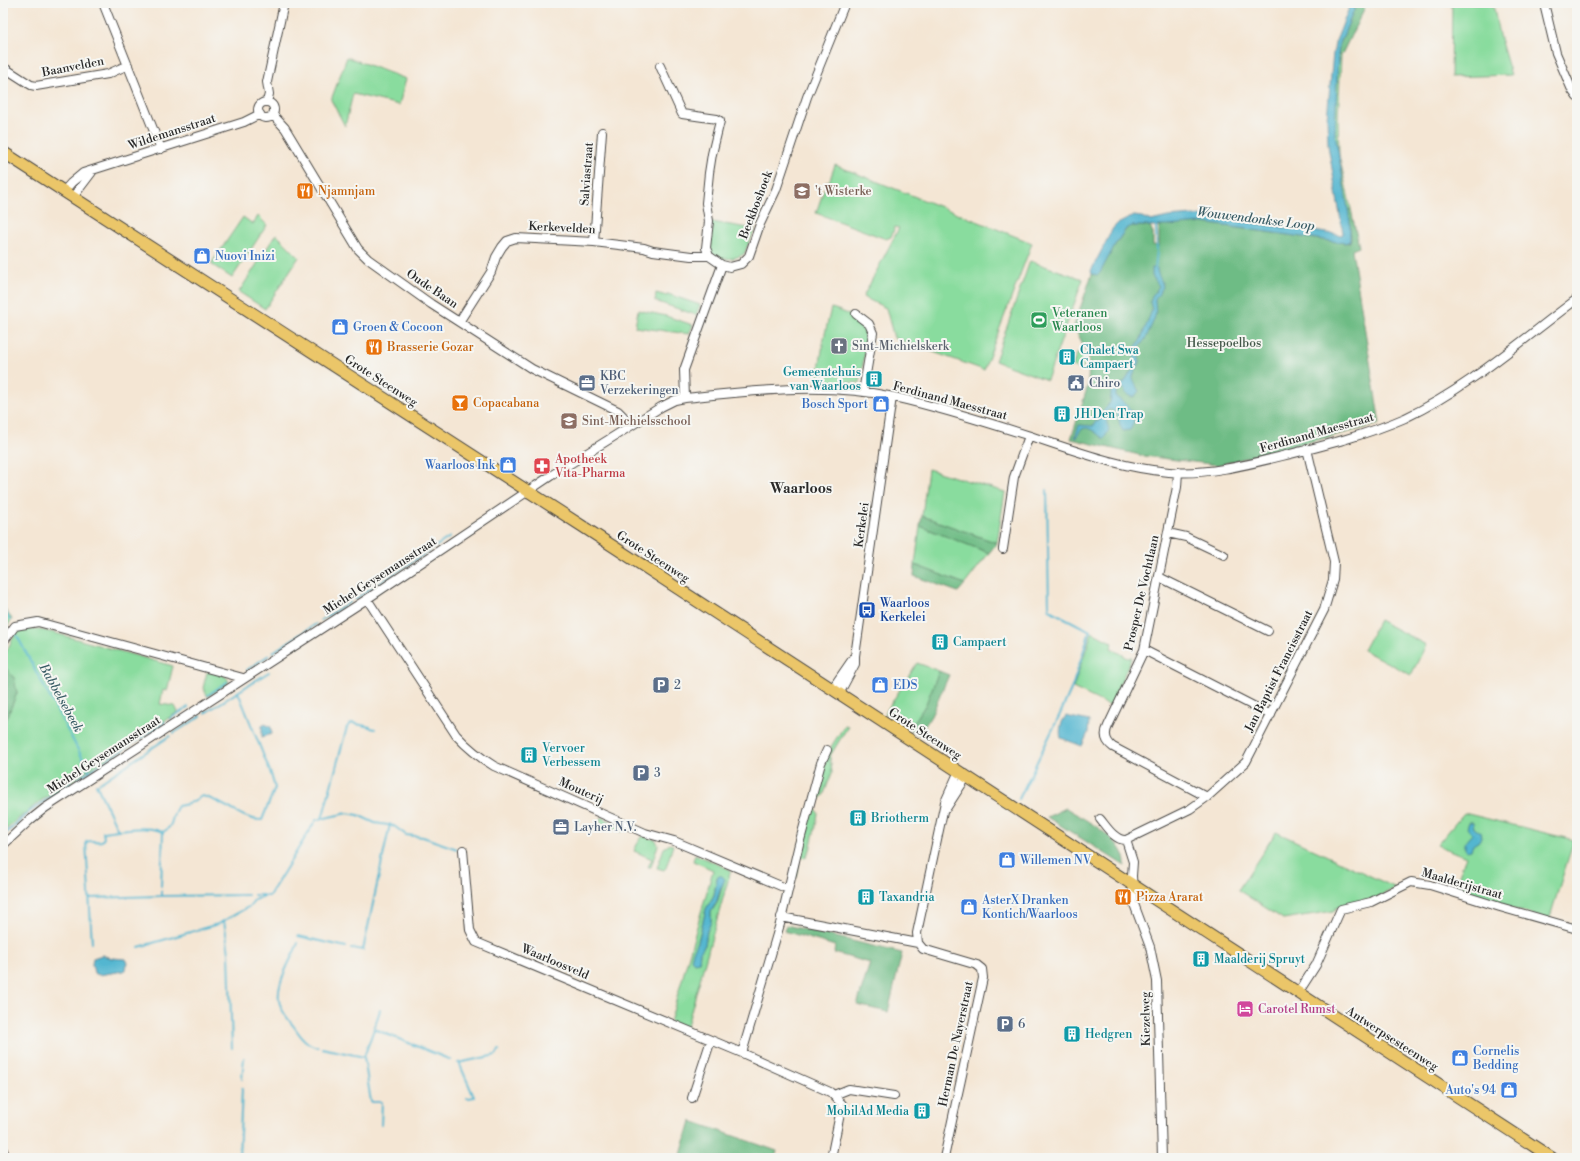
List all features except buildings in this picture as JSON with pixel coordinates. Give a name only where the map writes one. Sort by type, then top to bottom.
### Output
[{"type":"main road","name":"Grote Steenweg","points":[[3,152],[1219,940]]},
{"type":"main road","name":"Antwerpsesteenweg","points":[[1219,940],[1552,1158]]},
{"type":"street","points":[[103,3],[161,149]]},
{"type":"street","points":[[267,102],[269,94],[267,82],[284,3]]},
{"type":"street","name":"Beekboshoek","points":[[722,265],[730,267],[741,264],[749,256],[760,224],[776,190],[807,97],[845,3]]},
{"type":"street","points":[[1544,3],[1556,53],[1569,84],[1577,97]]},
{"type":"street","name":"Baanvelden","points":[[3,67],[31,85],[36,86],[108,74],[128,65]]},
{"type":"street","points":[[660,66],[682,114],[717,119],[720,122],[712,154],[706,202],[709,221],[706,248],[709,256],[722,265],[684,370],[683,378],[685,398]]},
{"type":"street","points":[[264,102],[267,102],[273,105],[274,108],[273,115],[266,118],[258,111],[259,106],[264,102]]},
{"type":"street","name":"Wildemansstraat","points":[[68,194],[79,176],[244,122],[260,114]]},
{"type":"street","name":"Oude Baan","points":[[273,115],[285,128],[358,249],[368,259],[459,322],[532,369],[618,411],[630,426]]},
{"type":"street","name":"Salviastraat","points":[[594,242],[602,132]]},
{"type":"street","name":"Kerkevelden","points":[[459,322],[491,272],[496,257],[502,247],[507,241],[516,238],[594,242],[644,248],[653,251],[691,256],[709,256]]},
{"type":"street","name":"Ferdinand Maesstraat","points":[[528,491],[667,404],[685,398],[764,390],[792,389],[863,392],[892,397],[951,412],[1109,462],[1141,468],[1178,472],[1231,468],[1307,449],[1386,425],[1406,417],[1445,396],[1466,382],[1577,298]]},
{"type":"street","points":[[856,314],[869,324],[873,333],[863,392]]},
{"type":"street","name":"Kerkelei","points":[[836,691],[855,664],[892,397]]},
{"type":"street","points":[[1003,549],[1014,477],[1029,436]]},
{"type":"street","name":"Jan Baptist Francisstraat","points":[[1126,840],[1190,809],[1246,762],[1324,610],[1335,571],[1333,552],[1307,449]]},
{"type":"street","name":"Prosper De Vochtlaan","points":[[1178,472],[1177,487],[1144,650],[1105,734],[1107,741],[1113,746],[1207,796]]},
{"type":"street","name":"Michel Geysemansstraat","points":[[3,845],[25,824],[45,808],[243,678],[367,599],[528,491]]},
{"type":"street","points":[[1168,533],[1186,537],[1224,555]]},
{"type":"street","points":[[1159,578],[1268,631]]},
{"type":"street","name":"Mouterij","points":[[367,599],[456,734],[480,758],[494,766],[645,833],[674,841],[788,889]]},
{"type":"street","points":[[3,642],[15,626],[38,622],[243,678]]},
{"type":"street","points":[[1144,650],[1271,715]]},
{"type":"street","points":[[742,1053],[781,918],[801,836],[821,764],[827,750]]},
{"type":"street","points":[[781,918],[918,943],[917,933],[944,813],[945,802],[963,774]]},
{"type":"street","points":[[1100,819],[1108,830],[1118,838],[1126,840],[1133,862],[1132,884]]},
{"type":"street","name":"Waarloosveld","points":[[463,850],[470,930],[476,942],[742,1053],[834,1095]]},
{"type":"street","name":"Maalderijstraat","points":[[1298,993],[1316,965],[1340,909],[1372,902],[1411,882],[1430,885],[1577,929]]},
{"type":"street","name":"Kiezelweg","points":[[1132,884],[1134,904],[1146,936],[1157,981],[1162,1158]]},
{"type":"street","name":"Herman De Nayerstraat","points":[[918,943],[923,949],[929,952],[977,964],[982,969],[982,978],[944,1158]]},
{"type":"street","points":[[692,1098],[711,1040]]},
{"type":"street","points":[[831,1158],[842,1104],[834,1095],[849,1090],[894,1096]]},
{"type":"street","points":[[3,1150],[6,1158]]},
{"type":"green space","points":[[1357,3],[1367,3],[1341,56],[1338,55],[1339,46]]},
{"type":"green space","points":[[1452,3],[1493,3],[1499,35],[1511,75],[1451,77]]},
{"type":"green space","points":[[1338,55],[1341,56],[1338,118],[1339,155],[1351,209],[1348,210],[1335,133]]},
{"type":"green space","points":[[347,57],[406,79],[399,105],[353,94],[345,126],[331,100]]},
{"type":"green space","points":[[835,165],[1032,243],[984,370],[894,338],[886,308],[863,297],[899,228],[895,227],[891,237],[886,239],[816,213],[827,181],[829,182]]},
{"type":"green space","name":"Hessepoelbos","points":[[1351,209],[1359,247],[1352,250],[1380,424],[1218,465],[1144,456],[1071,439],[1088,385],[1089,357],[1074,326],[1092,274],[1094,275],[1126,229],[1131,226],[1150,226],[1153,233],[1153,245],[1159,246],[1159,226],[1203,223],[1345,243],[1350,242],[1351,238],[1348,210]]},
{"type":"green space","points":[[258,216],[267,225],[232,278],[211,264],[243,217],[253,224]]},
{"type":"green space","points":[[712,222],[755,229],[744,254],[729,259],[714,256],[709,247]]},
{"type":"green space","points":[[276,234],[299,257],[265,309],[239,292]]},
{"type":"green space","name":"Veteranen Waarloos","points":[[1030,261],[1083,279],[1047,380],[995,361]]},
{"type":"green space","points":[[656,293],[667,296],[668,294],[700,305],[696,315],[655,301]]},
{"type":"green space","points":[[831,308],[847,313],[857,319],[868,331],[860,383],[817,381],[824,338]]},
{"type":"green space","points":[[638,310],[666,316],[693,325],[689,334],[635,327]]},
{"type":"green space","points":[[1078,352],[1087,356],[1082,370],[1072,366]]},
{"type":"green space","points":[[928,469],[1005,492],[997,543],[922,516]]},
{"type":"green space","points":[[922,516],[997,543],[989,553],[920,526]]},
{"type":"green space","points":[[920,526],[989,553],[965,584],[915,565]]},
{"type":"green space","points":[[915,565],[965,584],[958,592],[914,576]]},
{"type":"green space","points":[[3,607],[12,619],[3,633]]},
{"type":"green space","points":[[1379,620],[1426,645],[1411,675],[1363,650]]},
{"type":"green space","points":[[27,629],[55,633],[173,666],[167,691],[163,690],[160,704],[175,706],[178,712],[39,802],[3,833],[3,727],[17,693],[14,678],[3,665],[3,658],[16,632]]},
{"type":"green space","points":[[1092,632],[1113,643],[1111,648],[1128,658],[1132,657],[1110,706],[1073,688]]},
{"type":"green space","points":[[917,663],[939,671],[926,704],[910,729],[885,713]]},
{"type":"green space","points":[[3,665],[14,678],[17,693],[3,727]]},
{"type":"green space","points":[[939,671],[949,675],[931,716],[919,735],[910,729],[926,704]]},
{"type":"green space","points":[[207,672],[224,675],[229,683],[208,697],[203,688]]},
{"type":"green space","points":[[845,725],[848,726],[830,756],[832,773],[823,796],[815,802],[814,807],[818,813],[810,850],[805,858],[800,857],[797,877],[794,876],[823,765],[832,745]]},
{"type":"green space","points":[[1066,808],[1094,825],[1112,839],[1124,857],[1125,866],[1047,817]]},
{"type":"green space","points":[[1464,813],[1574,840],[1549,920],[1453,890],[1466,857],[1437,845]]},
{"type":"green space","points":[[601,817],[622,827],[622,832],[599,822]]},
{"type":"green space","points":[[1276,832],[1396,888],[1373,899],[1336,908],[1334,911],[1283,919],[1238,890]]},
{"type":"green space","points":[[644,836],[656,840],[658,845],[651,867],[648,867],[652,859],[634,851],[640,838]]},
{"type":"green space","points":[[670,844],[673,845],[666,868],[664,870],[657,868],[664,848]]},
{"type":"green space","points":[[695,854],[731,870],[686,1029],[670,1022],[713,870],[693,861]],"holes":[[[717,877],[724,881],[717,903],[711,912],[711,922],[707,931],[705,945],[700,952],[699,962],[695,963],[693,953],[698,941],[706,909],[714,895]]]},
{"type":"green space","points":[[786,925],[902,953],[888,1012],[857,1005],[870,963],[834,953],[835,946],[784,931]]},
{"type":"green space","points":[[691,1121],[777,1151],[775,1158],[680,1158]]},
{"type":"water","points":[[1351,3],[1357,3],[1339,46],[1335,133],[1350,221],[1350,241],[1345,243],[1203,223],[1167,226],[1132,226],[1126,229],[1116,243],[1100,273],[1097,275],[1092,274],[1091,271],[1113,228],[1117,224],[1134,216],[1142,217],[1151,221],[1168,217],[1193,215],[1342,235],[1343,233],[1328,145],[1327,118],[1335,43]]},
{"type":"water","points":[[1152,268],[1157,268],[1163,287],[1155,300],[1156,313],[1154,320],[1146,338],[1137,350],[1140,362],[1133,379],[1139,391],[1135,396],[1131,397],[1125,393],[1122,388],[1119,388],[1116,392],[1116,397],[1131,410],[1134,419],[1133,424],[1130,430],[1123,431],[1118,416],[1109,409],[1106,414],[1106,419],[1109,430],[1104,439],[1086,428],[1079,432],[1077,438],[1075,437],[1079,425],[1093,426],[1096,421],[1098,422],[1105,408],[1110,403],[1112,389],[1124,383],[1136,367],[1133,350],[1140,341],[1152,310],[1150,302],[1159,286],[1152,276]]},
{"type":"water","points":[[1066,716],[1089,721],[1088,733],[1082,746],[1061,738],[1061,726]]},
{"type":"water","points":[[265,724],[271,727],[272,734],[262,737],[262,726]]},
{"type":"water","points":[[1469,822],[1473,822],[1474,828],[1480,832],[1481,837],[1479,841],[1473,845],[1471,850],[1467,851],[1465,849],[1465,842],[1472,834],[1467,828]]},
{"type":"water","points":[[722,876],[725,879],[717,901],[711,912],[711,922],[707,931],[705,945],[700,952],[699,962],[694,963],[691,960],[693,951],[698,942],[706,909],[714,895],[717,878]]},
{"type":"water","points":[[102,955],[111,958],[126,959],[128,963],[124,971],[99,975],[94,973],[92,964],[93,958]]},
{"type":"waterway","name":"Wouwendonkse Loop","points":[[1155,270],[1157,251],[1156,225]]},
{"type":"waterway","name":"Wouwendonkse Loop","points":[[1019,799],[1072,687],[1090,631],[1053,612],[1049,608],[1047,490]]},
{"type":"waterway","points":[[355,599],[450,537]]},
{"type":"waterway","points":[[321,620],[350,602]]},
{"type":"waterway","name":"Babbelsebeek","points":[[3,610],[10,619]]},
{"type":"waterway","points":[[273,652],[316,624]]},
{"type":"waterway","name":"Babbelsebeek","points":[[16,634],[90,772]]},
{"type":"waterway","points":[[247,670],[269,655]]},
{"type":"waterway","points":[[205,713],[269,672]]},
{"type":"waterway","points":[[208,695],[227,682]]},
{"type":"waterway","points":[[163,832],[167,830],[171,824],[178,806],[188,804],[202,796],[210,798],[247,817],[262,820],[275,788],[271,774],[238,692]]},
{"type":"waterway","points":[[170,719],[188,707]]},
{"type":"waterway","points":[[174,733],[201,716]]},
{"type":"waterway","points":[[77,780],[165,722]]},
{"type":"waterway","points":[[322,819],[347,727],[352,723],[370,727]]},
{"type":"waterway","points":[[371,728],[375,729]]},
{"type":"waterway","points":[[97,785],[170,736]]},
{"type":"waterway","points":[[3,836],[29,812],[71,783]]},
{"type":"waterway","points":[[92,943],[86,842],[102,841],[104,838],[103,832],[118,830],[96,784]]},
{"type":"waterway","points":[[139,947],[218,924],[250,906],[254,900],[264,896],[269,896],[316,820],[347,813],[358,815],[375,823],[394,826],[406,835],[423,837],[457,849]]},
{"type":"waterway","points":[[351,948],[363,950],[390,824]]},
{"type":"waterway","points":[[118,830],[147,828],[163,832],[161,886]]},
{"type":"waterway","points":[[90,898],[161,896],[161,891]]},
{"type":"waterway","points":[[161,896],[248,895]]},
{"type":"waterway","points":[[254,895],[263,895]]},
{"type":"waterway","points":[[224,921],[229,953],[232,1048]]},
{"type":"waterway","points":[[298,936],[346,947]]},
{"type":"waterway","points":[[298,943],[281,983],[279,1000],[284,1013],[302,1037],[307,1042],[318,1047]]},
{"type":"waterway","points":[[380,1010],[374,1029],[451,1060]]},
{"type":"waterway","points":[[374,1029],[364,1057],[371,1102],[382,1102],[381,1125]]},
{"type":"waterway","points":[[322,1048],[364,1057]]},
{"type":"waterway","points":[[458,1063],[496,1055],[499,1050]]},
{"type":"waterway","points":[[242,1079],[244,1058]]},
{"type":"waterway","points":[[461,1062],[460,1065],[474,1097],[467,1098]]},
{"type":"waterway","points":[[239,1158],[242,1088]]},
{"type":"place","name":"Njamnjam","points":[[305,191]]},
{"type":"place","name":"'t Wisterke","points":[[802,191]]},
{"type":"place","name":"Nuovi Inizi","points":[[202,256]]},
{"type":"place","name":"Veteranen Waarloos","points":[[1039,320]]},
{"type":"place","name":"Groen & Cocoon","points":[[340,327]]},
{"type":"place","name":"Sint-Michielskerk","points":[[839,346]]},
{"type":"place","name":"Brasserie Gozar","points":[[374,347]]},
{"type":"place","name":"Chalet Swa Campaert","points":[[1067,357]]},
{"type":"place","name":"Gemeentehuis van Waarloos","points":[[874,379]]},
{"type":"place","name":"KBC Verzekeringen","points":[[587,383]]},
{"type":"place","name":"Chiro","points":[[1076,383]]},
{"type":"place","name":"Copacabana","points":[[460,403]]},
{"type":"place","name":"Bosch Sport","points":[[881,404]]},
{"type":"place","name":"JH Den Trap","points":[[1062,414]]},
{"type":"place","name":"Sint-Michielsschool","points":[[569,421]]},
{"type":"place","name":"Waarloos Ink","points":[[508,465]]},
{"type":"place","name":"Apotheek Vita-Pharma","points":[[542,466]]},
{"type":"place","name":"Waarloos Kerkelei","points":[[867,610]]},
{"type":"place","name":"Campaert","points":[[940,642]]},
{"type":"place","name":"2","points":[[661,685]]},
{"type":"place","name":"EDS","points":[[880,685]]},
{"type":"place","name":"Vervoer Verbessem","points":[[529,755]]},
{"type":"place","name":"3","points":[[641,773]]},
{"type":"place","name":"Briotherm","points":[[858,818]]},
{"type":"place","name":"Layher N.V.","points":[[561,827]]},
{"type":"place","name":"Willemen NV","points":[[1007,860]]},
{"type":"place","name":"Taxandria","points":[[866,897]]},
{"type":"place","name":"Pizza Ararat","points":[[1123,897]]},
{"type":"place","name":"AsterX Dranken Kontich/Waarloos","points":[[969,907]]},
{"type":"place","name":"Maalderij Spruyt","points":[[1201,959]]},
{"type":"place","name":"Carotel Rumst","points":[[1245,1009]]},
{"type":"place","name":"6","points":[[1005,1024]]},
{"type":"place","name":"Hedgren","points":[[1072,1034]]},
{"type":"place","name":"Cornelis Bedding","points":[[1460,1058]]},
{"type":"place","name":"Auto's 94","points":[[1509,1090]]},
{"type":"place","name":"MobilAd Media","points":[[922,1111]]},
{"type":"district","name":"Waarloos","points":[[801,489]]}]
